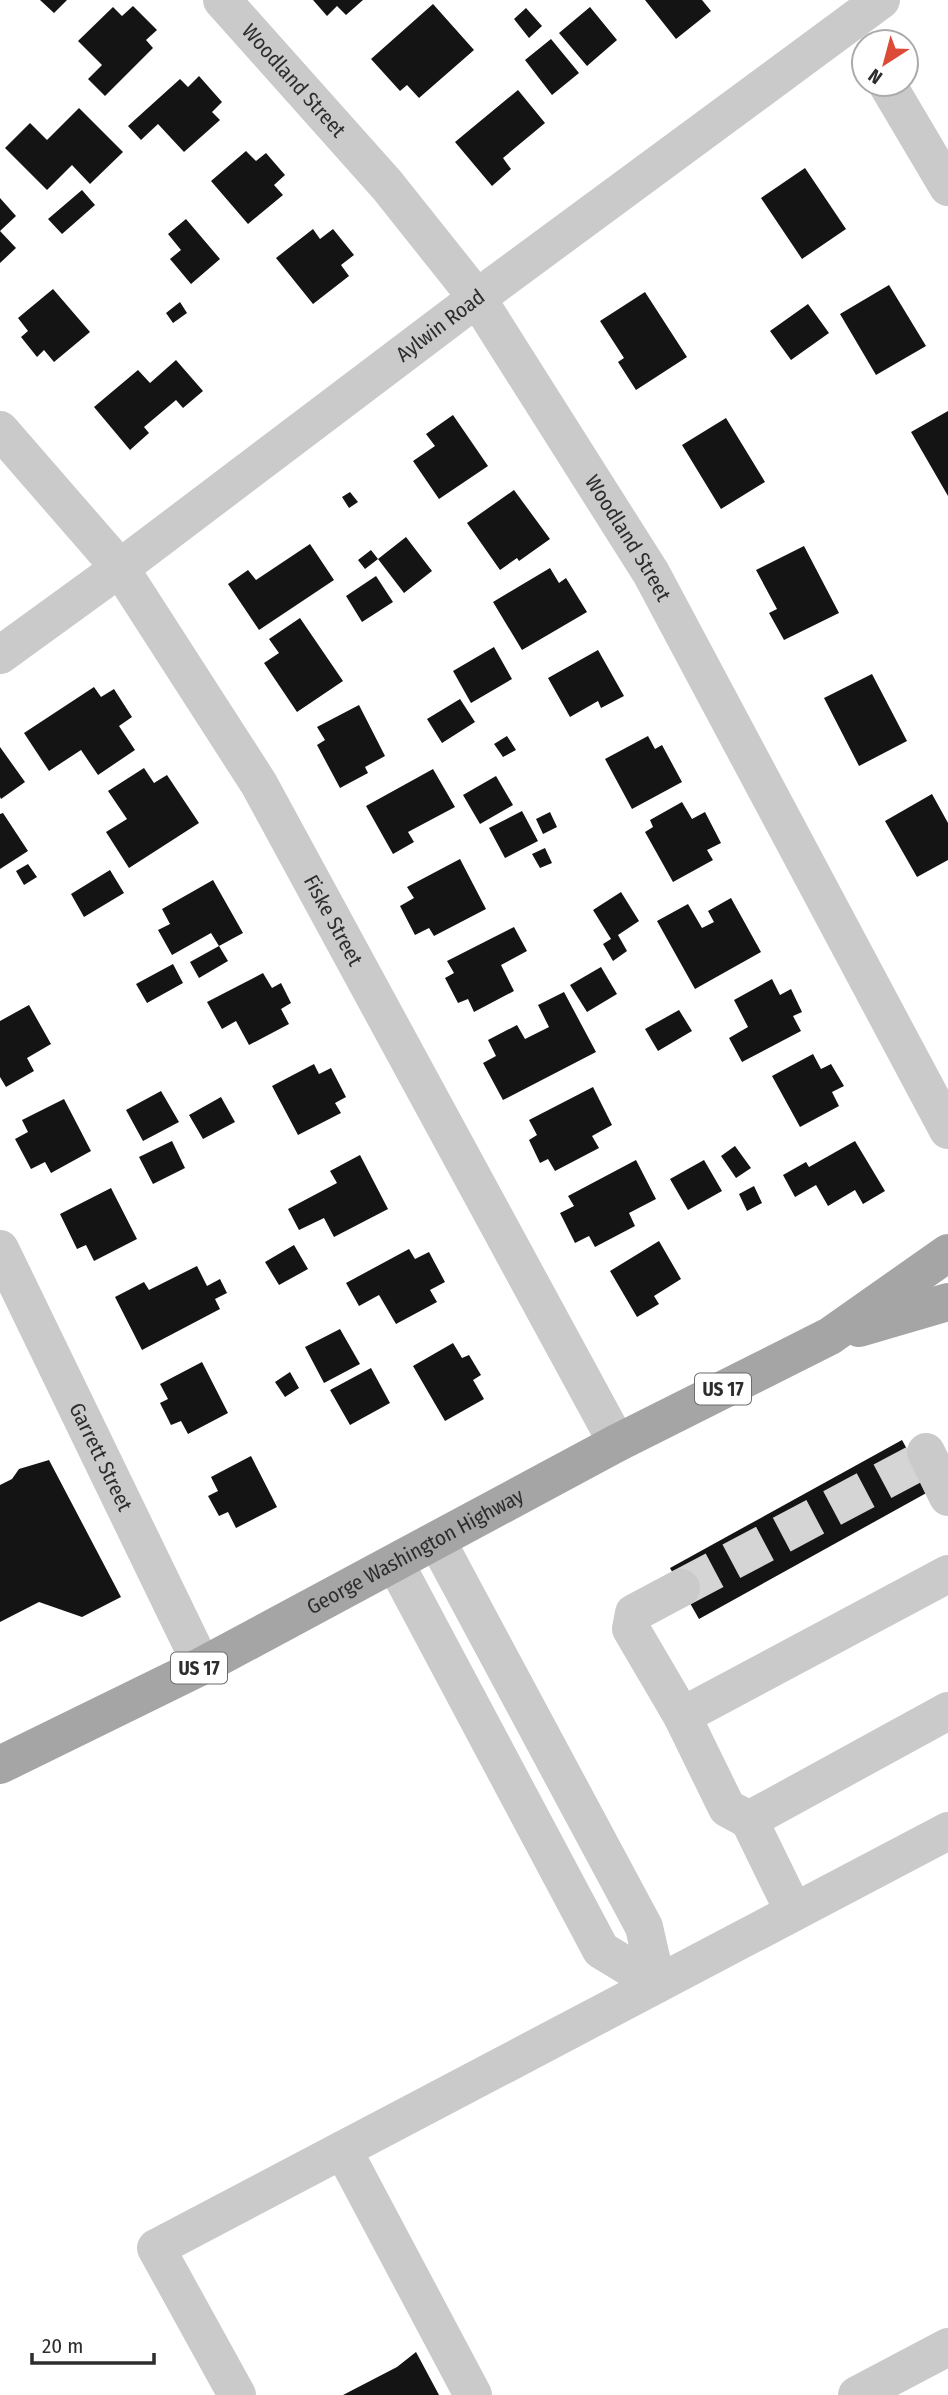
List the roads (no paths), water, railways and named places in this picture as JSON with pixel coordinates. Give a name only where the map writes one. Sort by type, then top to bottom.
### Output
[{"type":"main road","name":"George Washington Highway","points":[[0,1765],[202,1666],[617,1443],[830,1336],[948,1253]]},
{"type":"main road","name":"George Washington Highway","points":[[830,1336],[948,1302]]},
{"type":"street","name":"Woodland Street","points":[[222,0],[387,185],[477,298],[651,573],[943,1111]]},
{"type":"street","name":"Aylwin Road","points":[[0,655],[881,0]]},
{"type":"street","points":[[895,98],[948,187]]},
{"type":"street","name":"Fiske Street","points":[[0,430],[120,568],[259,784],[617,1443]]},
{"type":"street","name":"Garrett Street","points":[[0,1249],[202,1666]]},
{"type":"street","points":[[930,1452],[948,1497]]},
{"type":"street","points":[[437,1541],[644,1927],[657,1984]]},
{"type":"street","points":[[395,1563],[601,1950],[657,1984]]},
{"type":"street","points":[[682,1716],[948,1574]]},
{"type":"street","points":[[681,1588],[634,1613],[631,1629],[682,1716],[727,1808],[749,1820],[794,1912]]},
{"type":"street","points":[[749,1820],[948,1711]]},
{"type":"street","points":[[237,2395],[156,2248],[948,1831]]},
{"type":"street","points":[[343,2150],[473,2395]]},
{"type":"street","points":[[856,2395],[948,2347]]},
{"type":"tunnel","points":[[681,1588],[915,1464]]}]
